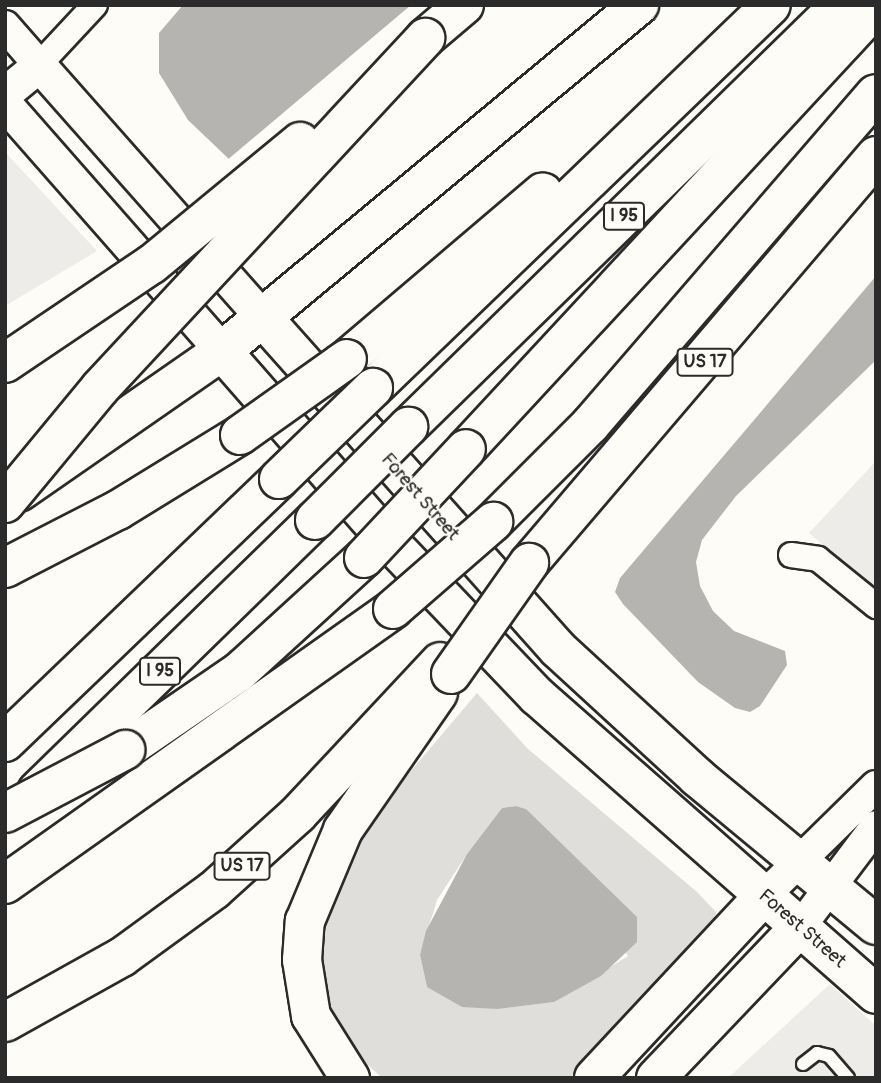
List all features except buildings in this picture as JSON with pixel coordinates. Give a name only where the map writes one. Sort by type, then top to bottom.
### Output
[{"type":"main road","points":[[5,363],[162,257],[464,5]]},
{"type":"main road","points":[[5,502],[222,351],[639,5]]},
{"type":"main road","points":[[5,568],[118,510],[240,435],[347,359],[759,5]]},
{"type":"main road","name":"I 95","points":[[5,742],[771,5]]},
{"type":"main road","name":"I 95","points":[[5,822],[840,5]]},
{"type":"main road","points":[[5,813],[135,744],[239,672],[364,558],[876,7]]},
{"type":"main road","points":[[5,502],[100,388],[425,38]]},
{"type":"main road","points":[[5,93],[39,65]]},
{"type":"main road","name":"Forest Street","points":[[39,65],[530,621],[669,752],[876,925]]},
{"type":"main road","points":[[5,884],[393,608],[493,522],[590,425],[876,94]]},
{"type":"main road","name":"Forest Street","points":[[5,104],[475,634],[604,758],[876,994]]},
{"type":"main road","name":"US 17","points":[[5,1021],[122,957],[214,890],[298,814],[446,668],[529,563],[876,156]]},
{"type":"main road","points":[[349,1078],[323,1042],[308,1002],[302,960],[309,907],[343,830],[446,668]]},
{"type":"main road","points":[[594,1078],[764,895]]},
{"type":"main road","points":[[656,1078],[800,927]]},
{"type":"street","points":[[39,65],[95,5]]},
{"type":"street","name":"Forest Street","points":[[5,26],[39,65]]},
{"type":"street","points":[[791,555],[818,559],[874,602]]},
{"type":"street","points":[[764,895],[876,786]]},
{"type":"street","points":[[800,927],[876,826]]},
{"type":"lane","points":[[803,1064],[817,1053],[829,1056],[848,1078]]},
{"type":"shaded area","points":[[183,5],[468,5],[231,161],[188,120],[159,73],[159,33]]},
{"type":"shaded area","points":[[5,152],[97,251],[5,306]]},
{"type":"shaded area","points":[[876,276],[876,360],[736,496],[702,540],[696,562],[700,586],[713,611],[734,631],[785,651],[787,665],[760,706],[750,712],[735,708],[698,682],[623,604],[615,592],[620,578]]},
{"type":"shaded area","points":[[876,461],[876,590],[809,533]]},
{"type":"shaded area","points":[[477,693],[527,748],[697,892],[716,912],[714,921],[570,1078],[382,1078],[355,1053],[334,1019],[320,957],[321,927],[337,874],[372,817]],"holes":[[[516,806],[526,809],[628,956],[554,1002],[497,1009],[427,987],[420,955],[437,900],[502,808]]]},
{"type":"shaded area","points":[[516,806],[526,809],[637,917],[637,942],[601,976],[554,1002],[498,1009],[462,1007],[427,987],[420,955],[426,931],[467,854],[502,808]]},
{"type":"shaded area","points":[[830,984],[876,1026],[876,1078],[728,1078]]},
{"type":"pier","points":[[411,5],[472,5],[294,160],[251,171],[226,161]]}]
